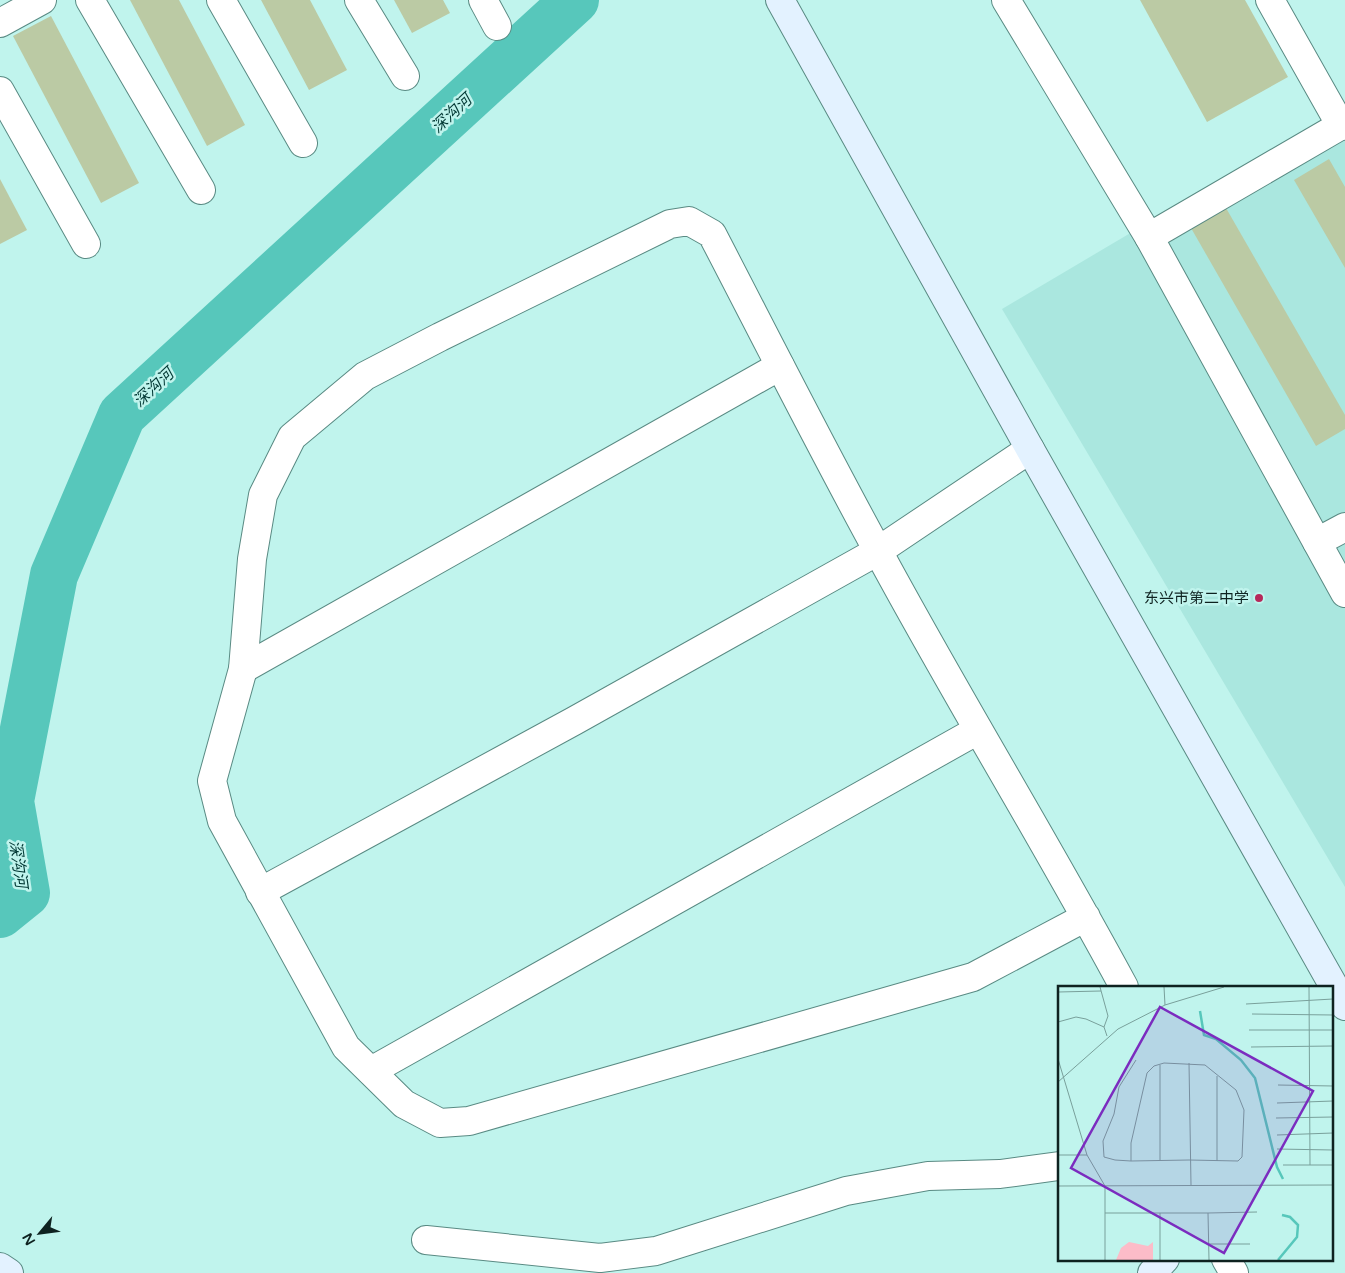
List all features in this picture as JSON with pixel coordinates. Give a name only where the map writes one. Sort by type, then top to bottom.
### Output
[{"type":"main road","points":[[780,0],[1030,449],[1340,998]]},
{"type":"main road","points":[[1152,1273],[1164,1260]]},
{"type":"main road","points":[[0,1266],[8,1273]]},
{"type":"street","points":[[0,23],[42,0]]},
{"type":"street","points":[[90,0],[201,190]]},
{"type":"street","points":[[221,0],[303,143]]},
{"type":"street","points":[[359,0],[405,76]]},
{"type":"street","points":[[483,0],[497,26]]},
{"type":"street","points":[[1006,0],[1149,237],[1345,593]]},
{"type":"street","points":[[1149,237],[1343,124],[1270,0]]},
{"type":"street","points":[[0,91],[86,244]]},
{"type":"street","points":[[1086,917],[973,977],[470,1121],[440,1124],[404,1104],[346,1047],[222,822],[212,781],[243,669],[252,559],[263,495],[292,437],[365,376],[670,224],[689,221],[712,234],[878,551],[978,730],[1086,917],[1123,986]]},
{"type":"street","points":[[243,669],[780,366]]},
{"type":"street","points":[[260,892],[574,721],[878,551],[1030,449]]},
{"type":"street","points":[[1317,542],[1345,527]]},
{"type":"street","points":[[371,1071],[978,730]]},
{"type":"street","points":[[426,1240],[600,1258],[656,1251],[846,1191],[928,1176],[1000,1174],[1058,1166]]},
{"type":"street","points":[[1227,1260],[1234,1273]]},
{"type":"shaded area","name":"东兴市第二中学","points":[[1345,106],[1345,887],[1002,309]]},
{"type":"building","points":[[130,0],[179,0],[245,125],[207,146]]},
{"type":"building","points":[[261,0],[310,0],[347,70],[309,90]]},
{"type":"building","points":[[394,0],[443,0],[450,13],[412,33]]},
{"type":"building","points":[[1140,0],[1245,0],[1288,77],[1207,122]]},
{"type":"building","points":[[51,16],[139,183],[101,203],[13,36]]},
{"type":"building","points":[[1329,159],[1345,187],[1345,268],[1294,180]]},
{"type":"building","points":[[0,179],[27,230],[0,244]]},
{"type":"building","points":[[1226,208],[1345,415],[1345,429],[1316,446],[1191,228]]},
{"type":"waterway","name":"深沟河","points":[[0,914],[26,893],[10,801],[54,575],[122,415],[575,0]]},
{"type":"place","name":"东兴市第二中学","points":[[1259,598]]}]
